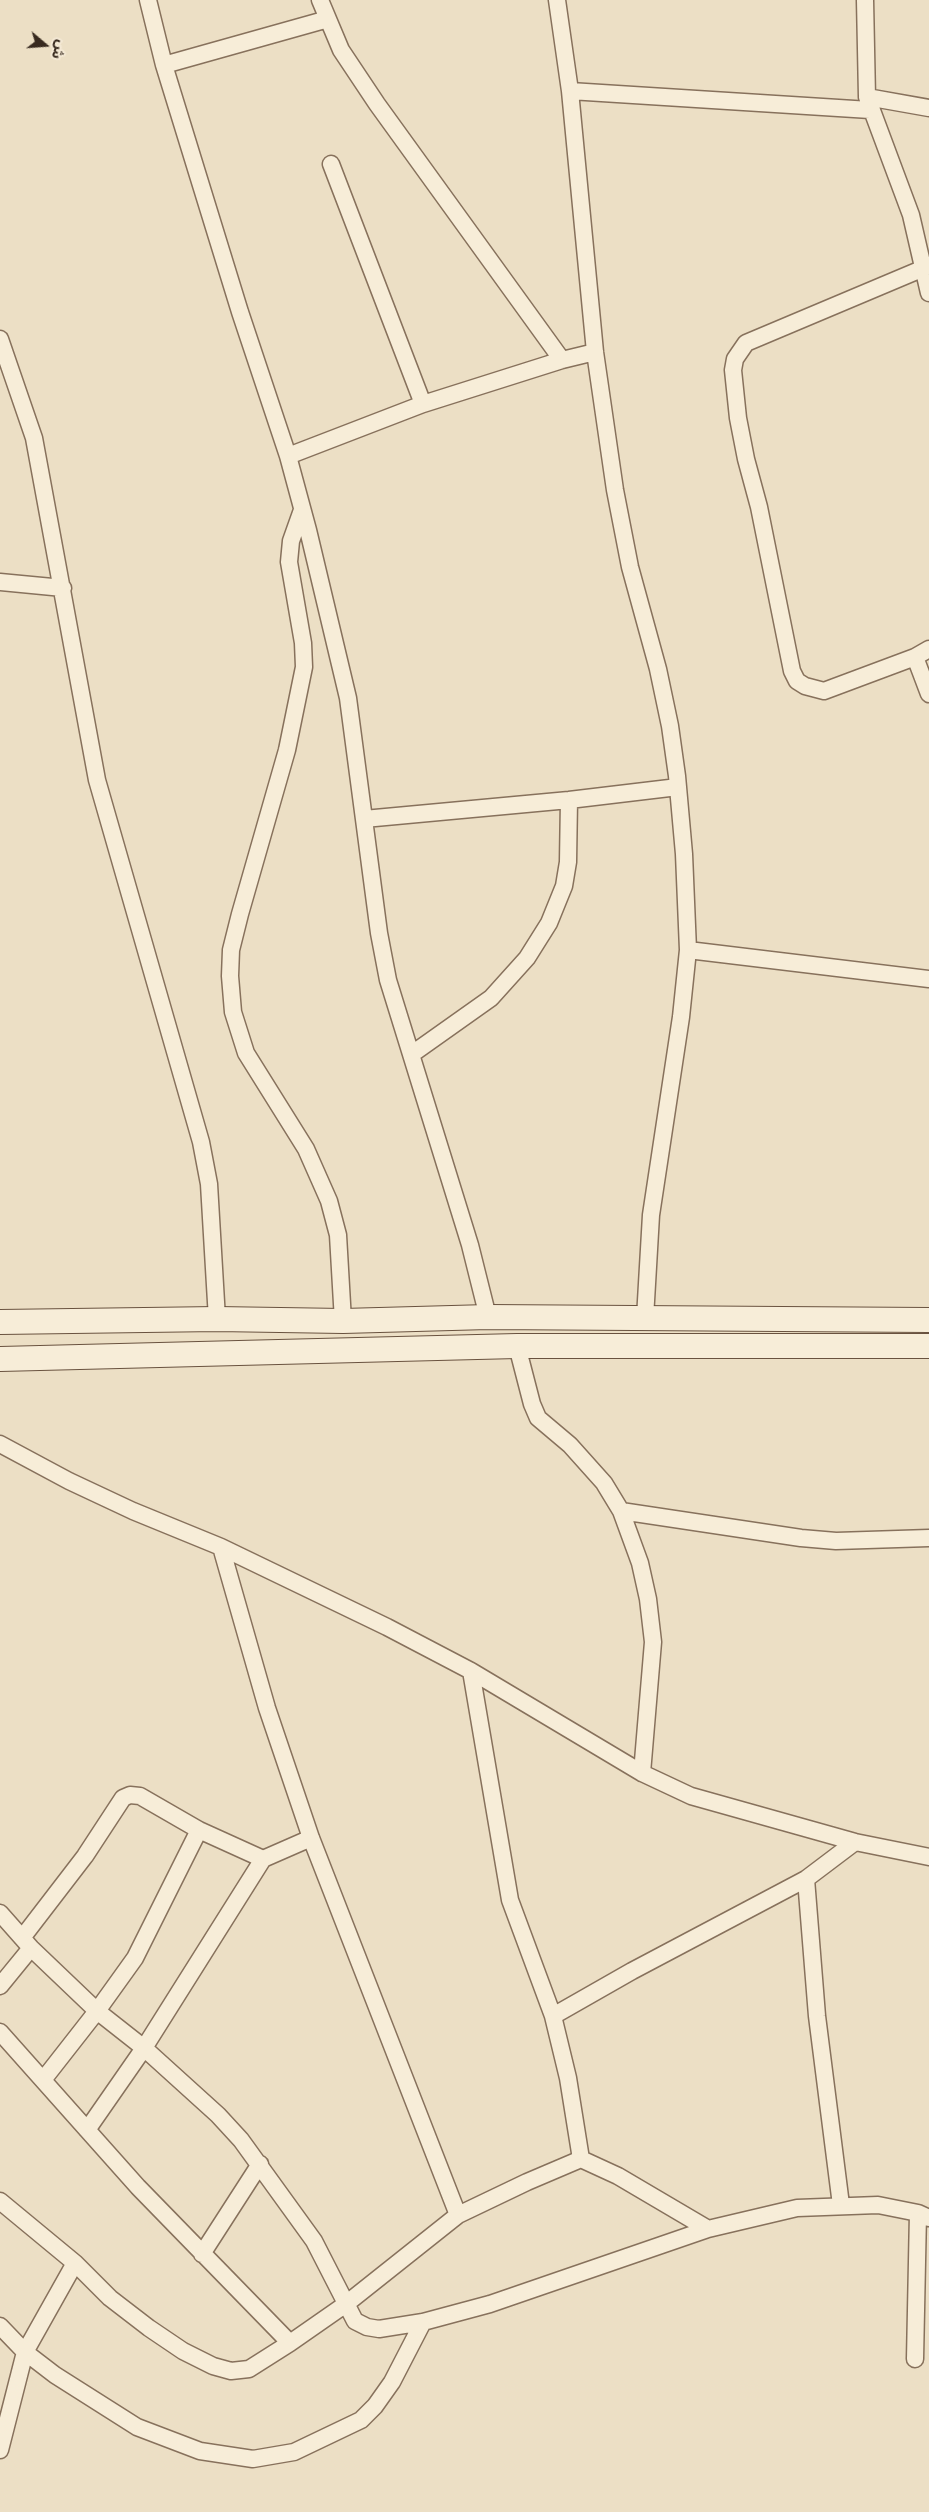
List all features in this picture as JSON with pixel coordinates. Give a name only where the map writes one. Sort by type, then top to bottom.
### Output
[{"type":"street","points":[[148,0],[164,66],[240,312],[288,456],[302,510],[348,698],[379,933],[388,980],[470,1245],[488,1317]]},
{"type":"street","points":[[320,0],[341,50],[377,104],[562,360]]},
{"type":"street","points":[[557,0],[570,91],[595,352],[615,490],[630,567],[660,678],[670,726],[684,854],[688,950],[681,1017],[651,1215],[645,1318]]},
{"type":"street","points":[[865,0],[868,104],[911,215],[929,293]]},
{"type":"street","points":[[164,66],[328,20]]},
{"type":"street","points":[[570,91],[929,108]]},
{"type":"street","points":[[331,164],[423,404]]},
{"type":"street","points":[[924,268],[746,343],[735,359],[733,370],[738,418],[746,459],[760,507],[792,671],[797,680],[805,686],[824,691],[922,653],[929,694]]},
{"type":"street","points":[[0,339],[34,438],[63,588],[74,664],[97,780],[130,905],[200,1142],[209,1184],[217,1319]]},
{"type":"street","points":[[288,456],[423,404],[562,360],[595,352]]},
{"type":"street","points":[[302,510],[291,540],[288,562],[303,643],[304,667],[287,750],[231,950],[230,976],[233,1012],[246,1053],[306,1149],[329,1201],[338,1235],[337,1320],[332,1350]]},
{"type":"street","points":[[0,582],[63,588]]},
{"type":"street","points":[[364,819],[569,800],[678,787]]},
{"type":"street","points":[[412,1054],[491,998],[528,958],[549,923],[564,886],[568,862],[569,800]]},
{"type":"street","points":[[688,950],[929,979]]},
{"type":"street","points":[[0,1322],[488,1317],[929,1320]]},
{"type":"street","points":[[517,1346],[526,1386],[538,1418],[589,1464],[621,1511],[640,1563],[648,1599],[653,1642],[642,1773]]},
{"type":"street","points":[[0,1359],[517,1346],[929,1346]]},
{"type":"street","points":[[0,1444],[29,1462],[133,1511],[221,1547],[387,1627],[470,1671],[642,1773],[691,1796],[928,1860]]},
{"type":"street","points":[[621,1511],[801,1538],[836,1541],[929,1538]]},
{"type":"street","points":[[221,1547],[268,1708],[311,1838],[381,2012],[458,2215]]},
{"type":"street","points":[[470,1671],[510,1900],[553,2016],[568,2078],[581,2160]]},
{"type":"street","points":[[0,1986],[26,1943],[123,1798],[130,1795],[140,1796],[199,1830],[263,1860]]},
{"type":"street","points":[[43,2080],[97,2012],[142,1944],[199,1830]]},
{"type":"street","points":[[87,2130],[144,2048],[263,1860],[311,1838]]},
{"type":"street","points":[[553,2016],[632,1971],[806,1878],[856,1842]]},
{"type":"street","points":[[806,1878],[817,2016],[841,2205]]},
{"type":"street","points":[[0,1913],[26,1943],[97,2012],[144,2048],[218,2115],[260,2164],[314,2241],[355,2321],[367,2327],[378,2329],[423,2322],[490,2304],[708,2229],[798,2208],[878,2205],[924,2216],[915,2359]]},
{"type":"street","points":[[0,2032],[87,2130],[202,2254],[290,2343]]},
{"type":"street","points":[[0,2201],[75,2263],[110,2298],[148,2328],[183,2351],[214,2366],[231,2371],[249,2369],[290,2343],[346,2304],[458,2215],[527,2182],[581,2160],[618,2176],[708,2229]]},
{"type":"street","points":[[202,2254],[260,2164]]},
{"type":"street","points":[[0,2450],[26,2352],[75,2263]]},
{"type":"street","points":[[0,2326],[26,2352],[91,2400],[137,2427],[200,2451],[230,2457],[273,2457],[294,2452],[338,2433],[361,2420],[375,2406],[392,2382],[423,2322]]}]
